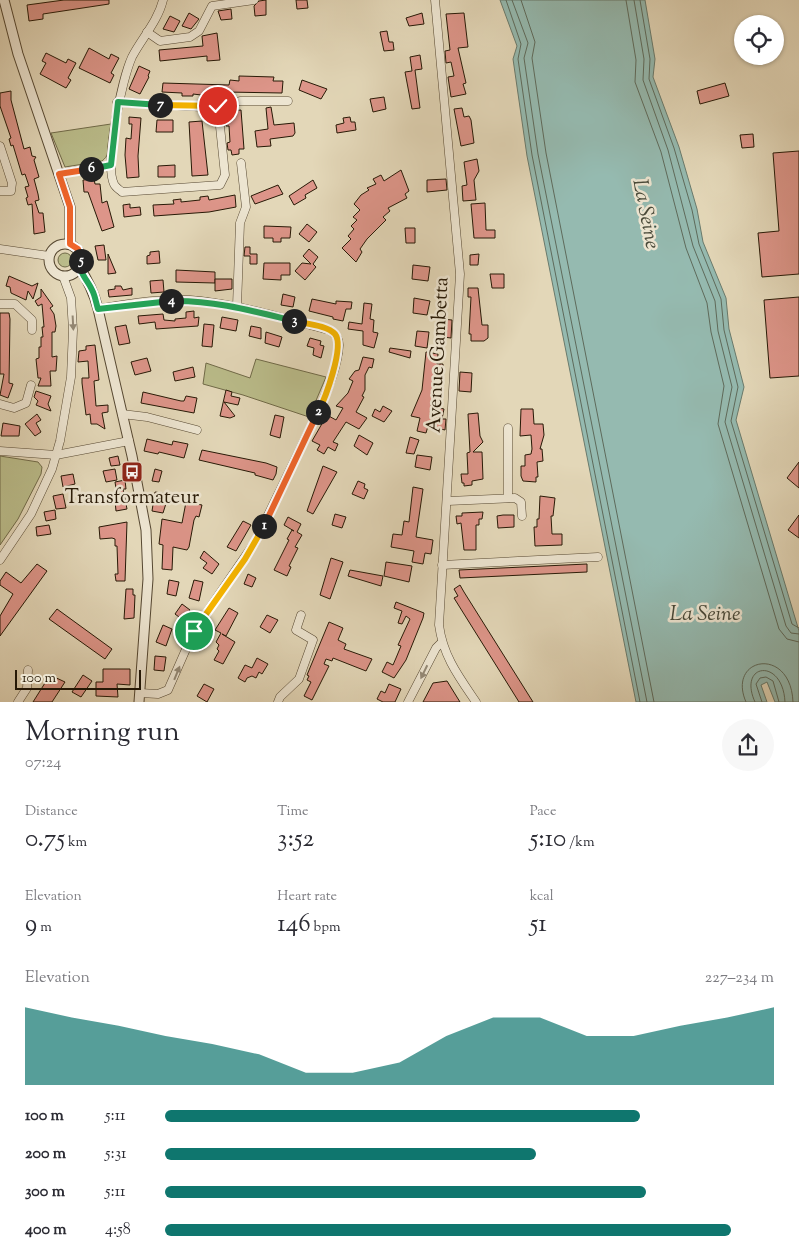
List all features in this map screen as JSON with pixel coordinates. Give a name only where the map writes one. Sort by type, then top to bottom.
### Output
[{"type":"street","points":[[4,0],[18,54],[70,207],[70,244],[80,253],[79,267],[83,277],[93,291],[141,494],[148,554],[140,697],[164,693],[172,685],[194,631],[245,559],[265,524],[319,410],[339,345],[338,339],[329,330],[237,306],[199,301],[171,301],[98,309]]},
{"type":"street","points":[[163,0],[129,66],[118,102],[111,165],[114,184],[122,192],[220,185],[224,175],[218,106]]},
{"type":"street","points":[[147,32],[160,41],[190,36],[198,31],[212,6],[254,0]]},
{"type":"street","name":"Avenue Gambetta","points":[[435,0],[460,274],[448,501],[439,625],[441,643],[447,658],[476,702]]},
{"type":"street","points":[[118,102],[218,106],[240,101],[288,101]]},
{"type":"street","points":[[0,147],[12,183],[12,191],[0,191]]},
{"type":"street","points":[[237,306],[240,223],[246,207],[241,164]]},
{"type":"street","points":[[59,174],[111,165]]},
{"type":"street","points":[[70,244],[55,247],[49,256],[53,271],[63,276],[72,274],[79,267]]},
{"type":"street","points":[[0,249],[49,256]]},
{"type":"street","points":[[0,560],[32,514],[56,455],[71,377],[73,330],[71,298],[63,276]]},
{"type":"street","points":[[0,304],[15,304],[32,320],[32,330]]},
{"type":"street","points":[[0,404],[14,408],[26,403],[31,386]]},
{"type":"street","points":[[122,414],[147,417],[197,430]]},
{"type":"street","points":[[508,428],[508,498]]},
{"type":"street","points":[[0,451],[56,455],[129,441]]},
{"type":"street","points":[[448,501],[515,498],[521,502],[522,516]]},
{"type":"street","points":[[442,565],[598,557]]},
{"type":"street","points":[[278,702],[280,697],[298,678],[313,640],[296,630],[301,615]]},
{"type":"street","points":[[408,702],[436,648],[441,643]]},
{"type":"street","points":[[18,702],[27,688],[28,670]]},
{"type":"green space","points":[[111,124],[111,139],[106,158],[102,161],[65,167],[51,133]]},
{"type":"green space","points":[[62,253],[68,253],[72,260],[68,267],[62,267],[58,263],[58,257]]},
{"type":"green space","points":[[256,359],[326,377],[309,417],[203,384],[206,363],[250,378]]},
{"type":"green space","points":[[0,456],[38,462],[42,467],[41,474],[18,519],[0,545]]},
{"type":"water","name":"La Seine","points":[[500,0],[645,0],[655,59],[653,77],[679,147],[697,209],[703,242],[726,298],[729,329],[744,387],[736,420],[799,631],[799,702],[775,702],[767,682],[761,685],[767,702],[636,702],[527,156],[513,59],[517,46]]},
{"type":"building","points":[[64,0],[109,0],[109,4],[43,14],[43,19],[29,21],[27,5]]},
{"type":"building","points":[[266,0],[266,15],[255,16],[254,6],[259,1]]},
{"type":"building","points":[[296,0],[307,0],[308,8],[297,9]]},
{"type":"building","points":[[231,9],[232,19],[221,20],[218,11]]},
{"type":"building","points":[[189,13],[199,19],[191,29],[182,26]]},
{"type":"building","points":[[422,13],[424,24],[409,26],[406,18]]},
{"type":"building","points":[[464,13],[468,47],[458,48],[466,83],[463,84],[466,94],[451,97],[448,77],[454,76],[451,62],[446,63],[445,51],[450,50],[446,14]]},
{"type":"building","points":[[170,16],[180,21],[174,32],[163,29]]},
{"type":"building","points":[[387,31],[389,42],[393,42],[394,50],[384,51],[380,32]]},
{"type":"building","points":[[217,33],[220,60],[207,61],[207,56],[160,61],[159,50],[203,46],[202,36]]},
{"type":"building","points":[[89,48],[109,59],[111,54],[119,58],[111,73],[114,75],[110,83],[79,68]]},
{"type":"building","points":[[46,53],[66,63],[68,59],[76,63],[68,78],[71,80],[66,88],[40,74],[46,63],[42,61]]},
{"type":"building","points":[[420,55],[422,69],[415,70],[420,108],[412,109],[405,72],[412,71],[410,57]]},
{"type":"building","points":[[139,66],[150,71],[140,94],[129,89]]},
{"type":"building","points":[[239,76],[274,77],[273,81],[283,81],[282,93],[225,92],[225,95],[218,95],[218,97],[193,94],[193,96],[182,96],[182,93],[162,92],[163,83],[229,85],[230,80],[239,81]]},
{"type":"building","points":[[302,80],[327,89],[321,99],[299,90]]},
{"type":"building","points":[[725,83],[729,96],[700,104],[697,91]]},
{"type":"building","points":[[11,91],[11,100],[24,149],[30,147],[32,156],[36,157],[34,160],[39,177],[34,179],[39,200],[35,201],[39,213],[43,213],[45,232],[34,234],[32,204],[28,205],[26,198],[28,197],[25,187],[29,186],[25,174],[22,175],[13,145],[11,146],[9,139],[11,138],[0,106],[0,93]]},
{"type":"building","points":[[384,97],[386,109],[373,112],[370,99]]},
{"type":"building","points":[[271,107],[274,125],[294,123],[295,133],[293,136],[270,139],[271,146],[257,147],[255,131],[268,129],[266,108]]},
{"type":"building","points":[[462,108],[464,117],[469,116],[471,120],[474,143],[461,146],[454,109]]},
{"type":"building","points":[[241,110],[244,149],[239,149],[239,154],[232,155],[231,150],[228,150],[227,143],[230,142],[229,126],[226,126],[226,117],[229,117],[229,111]]},
{"type":"building","points":[[129,117],[141,118],[138,156],[139,177],[127,178],[126,138],[131,139],[132,124],[129,124]]},
{"type":"building","points":[[350,117],[351,122],[355,122],[356,130],[337,133],[336,125],[344,123],[343,118]]},
{"type":"building","points":[[157,120],[173,120],[173,132],[156,132]]},
{"type":"building","points":[[202,121],[208,175],[192,176],[189,122]]},
{"type":"building","points":[[753,134],[754,147],[742,148],[740,135]]},
{"type":"building","points":[[799,151],[799,274],[762,277],[758,233],[779,231],[773,153]]},
{"type":"building","points":[[477,159],[479,171],[474,180],[476,200],[463,201],[462,186],[467,185],[464,162]]},
{"type":"building","points":[[175,165],[175,177],[158,177],[158,166]]},
{"type":"building","points":[[401,170],[409,191],[405,194],[407,198],[388,208],[390,211],[383,217],[386,220],[367,239],[360,249],[362,252],[356,262],[342,248],[351,239],[348,236],[354,229],[351,226],[357,220],[353,217],[360,210],[354,204],[361,195],[369,190],[367,188],[376,184],[373,179],[381,175],[384,181]]},
{"type":"building","points":[[94,179],[95,184],[100,184],[102,203],[107,201],[114,227],[102,231],[88,192],[84,192],[83,180]]},
{"type":"building","points":[[446,179],[447,190],[427,192],[427,180]]},
{"type":"building","points":[[313,180],[317,188],[305,195],[306,198],[294,205],[289,196]]},
{"type":"building","points":[[278,185],[283,194],[255,204],[251,196]]},
{"type":"building","points":[[235,195],[236,207],[209,212],[154,216],[153,205],[174,204],[173,200],[181,199],[181,202],[200,200],[200,197],[208,196],[209,200]]},
{"type":"building","points":[[485,203],[486,230],[495,230],[495,238],[474,238],[471,204]]},
{"type":"building","points":[[130,204],[130,208],[140,207],[141,215],[124,217],[123,205]]},
{"type":"building","points":[[307,224],[317,232],[309,242],[299,234]]},
{"type":"building","points":[[264,226],[291,227],[290,238],[281,238],[281,242],[273,242],[273,238],[264,238]]},
{"type":"building","points":[[405,228],[415,228],[415,243],[406,243]]},
{"type":"building","points":[[104,245],[106,260],[98,260],[95,246]]},
{"type":"building","points":[[245,247],[250,247],[250,254],[257,254],[257,264],[250,264],[250,256],[244,256]]},
{"type":"building","points":[[309,249],[318,257],[313,264],[316,267],[305,280],[295,271],[302,263],[311,264],[303,256]]},
{"type":"building","points":[[159,251],[160,263],[147,264],[147,256],[150,255],[150,252]]},
{"type":"building","points":[[108,254],[116,273],[108,274]]},
{"type":"building","points":[[479,254],[478,265],[470,265],[470,255]]},
{"type":"building","points":[[264,263],[290,263],[290,275],[281,275],[281,280],[263,279]]},
{"type":"building","points":[[413,265],[430,267],[428,281],[412,279]]},
{"type":"building","points":[[176,270],[215,272],[215,283],[176,282]]},
{"type":"building","points":[[490,274],[504,274],[504,288],[492,288]]},
{"type":"building","points":[[9,276],[32,286],[38,283],[33,299],[28,291],[26,300],[11,293],[10,287],[6,286]]},
{"type":"building","points":[[215,279],[232,279],[232,289],[215,291]]},
{"type":"building","points":[[163,280],[164,292],[151,293],[150,281]]},
{"type":"building","points":[[115,286],[121,286],[123,290],[132,288],[132,295],[109,297],[108,290],[115,289]]},
{"type":"building","points":[[468,288],[478,288],[482,325],[488,325],[488,338],[484,341],[471,341],[471,334],[469,334],[471,297],[468,297]]},
{"type":"building","points":[[41,289],[53,306],[50,308],[54,314],[56,326],[55,332],[52,332],[52,357],[57,356],[56,371],[50,371],[51,386],[38,386],[41,378],[38,378],[36,359],[39,358],[39,347],[41,347],[41,337],[43,337],[42,327],[44,327],[42,304],[38,306],[35,301],[41,297]]},
{"type":"building","points":[[283,294],[295,297],[293,307],[281,305]]},
{"type":"building","points":[[799,297],[799,376],[770,378],[764,300]]},
{"type":"building","points":[[414,298],[430,301],[427,315],[413,313]]},
{"type":"building","points":[[312,299],[336,304],[336,301],[352,302],[351,309],[346,309],[343,321],[333,319],[333,317],[309,311]]},
{"type":"building","points":[[364,303],[372,304],[370,319],[374,320],[373,332],[378,333],[374,348],[363,345],[363,331],[348,329],[349,322],[362,324]]},
{"type":"building","points":[[194,311],[194,318],[199,317],[198,326],[156,329],[155,322],[139,324],[138,316],[163,314],[164,320],[175,321],[175,319],[186,318],[186,312]]},
{"type":"building","points":[[0,313],[9,313],[10,319],[9,383],[13,384],[8,398],[0,395],[4,374],[0,374]]},
{"type":"building","points":[[222,317],[238,320],[236,331],[220,328]]},
{"type":"building","points":[[442,319],[452,320],[451,338],[443,337],[444,329],[440,329]]},
{"type":"building","points":[[204,324],[214,325],[212,347],[202,346]]},
{"type":"building","points":[[126,325],[130,343],[119,345],[115,327]]},
{"type":"building","points":[[251,326],[261,328],[261,339],[249,336]]},
{"type":"building","points":[[417,331],[429,332],[427,348],[415,346]]},
{"type":"building","points":[[266,332],[282,337],[279,347],[265,343]]},
{"type":"building","points":[[310,338],[321,341],[320,345],[324,346],[321,358],[313,355],[314,348],[307,346]]},
{"type":"building","points":[[95,345],[99,380],[94,381],[96,406],[108,405],[108,412],[102,413],[105,429],[97,424],[91,424],[90,414],[86,415],[82,378],[89,378],[88,361],[78,362],[79,351],[86,350],[86,346]]},
{"type":"building","points":[[390,348],[411,351],[410,358],[389,352]]},
{"type":"building","points":[[426,352],[438,354],[437,364],[443,364],[443,374],[438,373],[431,406],[444,409],[442,419],[446,419],[445,430],[428,426],[426,433],[417,431],[420,418],[411,416],[422,390]]},
{"type":"building","points":[[363,357],[374,359],[372,368],[369,367],[365,375],[365,390],[362,396],[364,397],[356,412],[367,418],[359,429],[346,422],[333,442],[338,444],[335,451],[328,447],[324,454],[317,450],[320,445],[312,441],[327,415],[336,420],[343,408],[336,406],[348,393],[353,381],[349,379],[355,371],[359,370]]},
{"type":"building","points":[[147,358],[151,371],[135,375],[131,362]]},
{"type":"building","points":[[193,367],[195,377],[175,381],[173,372]]},
{"type":"building","points":[[460,372],[472,373],[471,392],[459,391]]},
{"type":"building","points":[[226,390],[232,392],[231,396],[240,398],[238,405],[224,402],[235,416],[230,418],[220,416]]},
{"type":"building","points":[[36,391],[51,396],[48,404],[51,411],[36,405],[38,401],[34,397]]},
{"type":"building","points":[[143,392],[181,401],[184,401],[186,396],[197,398],[194,413],[141,403]]},
{"type":"building","points":[[383,406],[392,411],[384,422],[372,416],[375,409],[380,412]]},
{"type":"building","points":[[521,409],[533,409],[534,424],[543,424],[544,435],[540,449],[542,449],[543,461],[537,462],[538,477],[536,477],[536,482],[523,481],[521,476],[521,466],[525,466],[525,455],[531,454],[532,449],[531,435],[520,436]]},
{"type":"building","points":[[478,413],[480,436],[483,442],[473,452],[482,452],[483,479],[472,481],[472,485],[464,486],[461,474],[468,474],[467,453],[470,452],[468,414]]},
{"type":"building","points":[[37,414],[41,420],[36,423],[41,432],[35,436],[25,424]]},
{"type":"building","points":[[275,415],[284,417],[280,438],[270,435]]},
{"type":"building","points":[[3,423],[20,426],[19,436],[1,436]]},
{"type":"building","points":[[359,435],[373,443],[367,455],[354,446]]},
{"type":"building","points":[[410,437],[419,440],[414,454],[406,453]]},
{"type":"building","points":[[147,439],[172,445],[173,441],[188,444],[184,458],[159,452],[158,454],[144,451]]},
{"type":"building","points":[[202,450],[266,463],[277,467],[276,474],[273,480],[255,475],[255,473],[199,460]]},
{"type":"building","points":[[417,455],[432,457],[430,470],[415,467]]},
{"type":"building","points":[[118,456],[120,465],[111,466],[109,458]]},
{"type":"building","points":[[799,462],[799,488],[787,478]]},
{"type":"building","points":[[323,466],[337,472],[313,514],[307,511]]},
{"type":"building","points":[[115,469],[117,480],[106,482],[103,471]]},
{"type":"building","points":[[155,469],[162,471],[159,482],[152,481]]},
{"type":"building","points":[[73,474],[75,484],[63,487],[61,476]]},
{"type":"building","points":[[125,480],[126,489],[123,489],[127,509],[116,511],[115,501],[118,501],[115,482]]},
{"type":"building","points":[[358,481],[365,484],[364,488],[368,490],[364,499],[352,494]]},
{"type":"building","points":[[413,487],[423,489],[416,537],[433,540],[431,554],[425,553],[423,564],[412,562],[414,551],[391,547],[393,534],[402,535],[404,521],[409,522]]},
{"type":"building","points":[[155,492],[169,494],[163,513],[152,511]]},
{"type":"building","points":[[63,494],[66,508],[56,509],[53,496]]},
{"type":"building","points":[[540,496],[555,498],[553,516],[551,516],[552,534],[562,534],[562,545],[535,546],[534,527],[537,527],[537,519],[539,519]]},
{"type":"building","points":[[186,502],[202,505],[199,517],[196,516],[194,520],[189,547],[187,550],[173,547],[172,570],[162,569],[163,545],[159,544],[162,519],[182,523]]},
{"type":"building","points":[[55,510],[56,519],[46,521],[44,512]]},
{"type":"building","points":[[483,512],[482,519],[479,519],[479,525],[476,525],[476,550],[464,550],[461,523],[457,524],[456,516],[462,516],[462,513]]},
{"type":"building","points":[[335,514],[346,517],[342,528],[332,525]]},
{"type":"building","points":[[514,515],[514,527],[498,528],[497,516]]},
{"type":"building","points":[[799,515],[799,538],[788,530]]},
{"type":"building","points":[[288,517],[301,524],[297,532],[302,535],[295,547],[298,548],[289,566],[291,567],[287,576],[274,570],[289,540],[287,539],[292,530],[294,531],[284,525]]},
{"type":"building","points":[[243,521],[251,525],[236,551],[227,547]]},
{"type":"building","points":[[127,522],[125,581],[116,581],[115,574],[118,574],[115,539],[100,539],[99,527]]},
{"type":"building","points":[[49,525],[51,534],[37,536],[36,527]]},
{"type":"building","points":[[204,551],[219,564],[212,574],[203,568],[207,563],[200,558]]},
{"type":"building","points":[[331,558],[343,562],[330,599],[320,595]]},
{"type":"building","points":[[386,562],[412,566],[409,582],[384,576]]},
{"type":"building","points":[[37,564],[47,571],[0,636],[0,616],[13,594],[0,585],[0,581],[6,572],[21,583]]},
{"type":"building","points":[[587,564],[587,572],[460,578],[459,570]]},
{"type":"building","points":[[350,570],[383,576],[381,586],[348,576]]},
{"type":"building","points":[[248,574],[256,578],[252,587],[244,584]]},
{"type":"building","points":[[169,580],[179,582],[176,596],[167,594]]},
{"type":"building","points":[[194,580],[203,582],[199,601],[189,598]]},
{"type":"building","points":[[460,585],[533,702],[519,702],[454,598],[458,596],[454,589]]},
{"type":"building","points":[[126,589],[133,589],[133,595],[135,595],[134,618],[124,619]]},
{"type":"building","points":[[396,602],[424,613],[406,660],[394,678],[382,672],[387,662],[393,665],[401,646],[398,645],[410,619],[406,616],[402,624],[398,623],[402,611],[394,608]]},
{"type":"building","points":[[182,604],[190,610],[183,620],[175,614]]},
{"type":"building","points":[[229,608],[238,613],[226,636],[222,634],[235,642],[223,664],[214,660],[219,651],[217,649],[219,645],[216,642],[221,633],[215,630]]},
{"type":"building","points":[[57,609],[112,649],[105,659],[49,619]]},
{"type":"building","points":[[267,615],[278,620],[270,633],[260,627]]},
{"type":"building","points":[[329,622],[343,628],[338,640],[346,644],[344,649],[372,659],[366,671],[333,658],[332,661],[326,659],[324,664],[329,666],[312,700],[304,696],[311,682],[307,680],[309,676],[307,675]]},
{"type":"building","points":[[163,625],[172,629],[166,646],[156,642]]},
{"type":"building","points":[[155,656],[166,657],[164,671],[154,670]]},
{"type":"building","points":[[257,658],[268,664],[262,674],[259,672],[256,678],[252,676],[247,678],[245,682],[238,678],[245,665],[252,668]]},
{"type":"building","points":[[103,669],[130,669],[130,685],[117,684],[118,697],[96,696],[96,682],[103,682]]},
{"type":"building","points":[[50,675],[65,682],[52,702],[33,702]]},
{"type":"building","points":[[83,675],[92,681],[81,697],[72,692]]},
{"type":"building","points":[[447,681],[460,702],[423,702],[433,683]]},
{"type":"building","points":[[204,684],[214,689],[207,702],[197,696]]},
{"type":"building","points":[[389,684],[401,689],[395,702],[383,702],[377,699],[381,691],[385,693]]},
{"type":"place","name":"Transformateur","points":[[132,472]]},
{"type":"route","points":[[194,631],[245,559],[265,524],[319,410],[334,364],[339,345],[338,339],[329,330],[237,306],[199,301],[171,301],[98,309],[93,291],[83,277],[79,267],[81,262],[80,253],[78,249],[70,244],[70,207],[59,174],[111,165],[118,102],[162,106],[218,106]]}]
